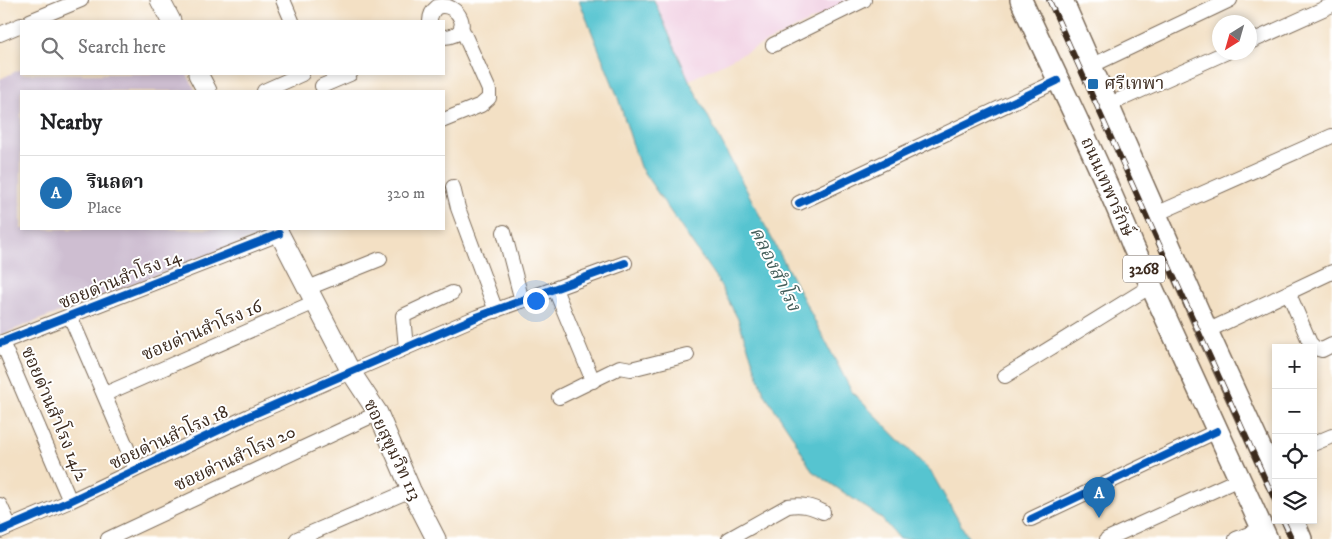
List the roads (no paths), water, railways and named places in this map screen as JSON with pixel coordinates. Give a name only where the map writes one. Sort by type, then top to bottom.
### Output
[{"type":"main road","points":[[160,0],[170,20]]},
{"type":"main road","name":"ถนนเทพารักษ์","points":[[1021,0],[1057,81],[1118,206],[1151,286],[1264,534]]},
{"type":"main road","name":"ถนนเทพารักษ์","points":[[1062,0],[1207,331],[1272,467]]},
{"type":"main road","points":[[199,75],[206,90]]},
{"type":"main road","name":"ซอยสุขุมวิท 113","points":[[278,231],[351,372],[378,413],[411,490],[436,539]]},
{"type":"main road","points":[[1295,524],[1301,539]]},
{"type":"street","points":[[32,20],[80,0]]},
{"type":"street","points":[[283,0],[292,20]]},
{"type":"street","points":[[773,45],[864,0]]},
{"type":"street","points":[[1091,66],[1230,0]]},
{"type":"street","points":[[427,19],[436,8],[453,4],[462,17],[461,27],[489,90],[489,98],[481,105],[445,120]]},
{"type":"street","points":[[1257,39],[1332,5]]},
{"type":"street","points":[[0,34],[20,25]]},
{"type":"street","points":[[445,37],[454,35],[461,27]]},
{"type":"street","points":[[1108,105],[1212,58]]},
{"type":"street","points":[[266,90],[300,75]]},
{"type":"street","points":[[321,84],[347,75]]},
{"type":"street","points":[[799,203],[1057,81]]},
{"type":"street","points":[[1156,214],[1332,136]]},
{"type":"street","points":[[453,187],[458,208],[496,311]]},
{"type":"street","name":"ซอยด่านสำโรง 14","points":[[1,342],[70,316],[278,231]]},
{"type":"street","points":[[504,232],[522,301]]},
{"type":"street","name":"ซอยด่านสำโรง 16","points":[[105,394],[311,295],[380,259]]},
{"type":"street","name":"ซอยด่านสำโรง 18","points":[[5,529],[70,501],[250,416],[406,348],[496,311],[625,263]]},
{"type":"street","points":[[1207,331],[1289,294],[1332,272]]},
{"type":"street","points":[[1005,376],[1151,286]]},
{"type":"street","points":[[555,289],[593,381]]},
{"type":"street","points":[[406,348],[403,316],[452,292]]},
{"type":"street","points":[[1289,294],[1310,343],[1315,348],[1322,350],[1332,345]]},
{"type":"street","points":[[70,316],[136,469]]},
{"type":"street","name":"ซอยด่านสำโรง 14/2","points":[[1,342],[70,501]]},
{"type":"street","points":[[559,397],[620,367],[631,369],[687,355]]},
{"type":"street","name":"ซอยด่านสำโรง 20","points":[[108,539],[378,413]]},
{"type":"street","points":[[1031,519],[1216,431]]},
{"type":"street","points":[[1317,442],[1332,436]]},
{"type":"street","points":[[1107,539],[1239,479]]},
{"type":"street","points":[[296,539],[411,490]]},
{"type":"street","points":[[729,539],[788,506],[799,504],[811,506],[823,512]]},
{"type":"street","points":[[0,505],[5,529]]},
{"type":"street","points":[[1236,539],[1264,534]]},
{"type":"water","name":"คลองสำโรง","points":[[579,0],[654,0],[689,80],[852,392],[931,472],[969,539],[899,539],[880,517],[812,471],[792,435],[764,393],[738,319],[718,281],[640,167],[617,95]]},
{"type":"railway","points":[[1049,0],[1272,494]]},
{"type":"railway","points":[[1285,524],[1292,539]]},
{"type":"place","name":"ศรีเทพา","points":[[1093,84]]},
{"type":"place","name":"รินลดา","points":[[1099,518]]}]
